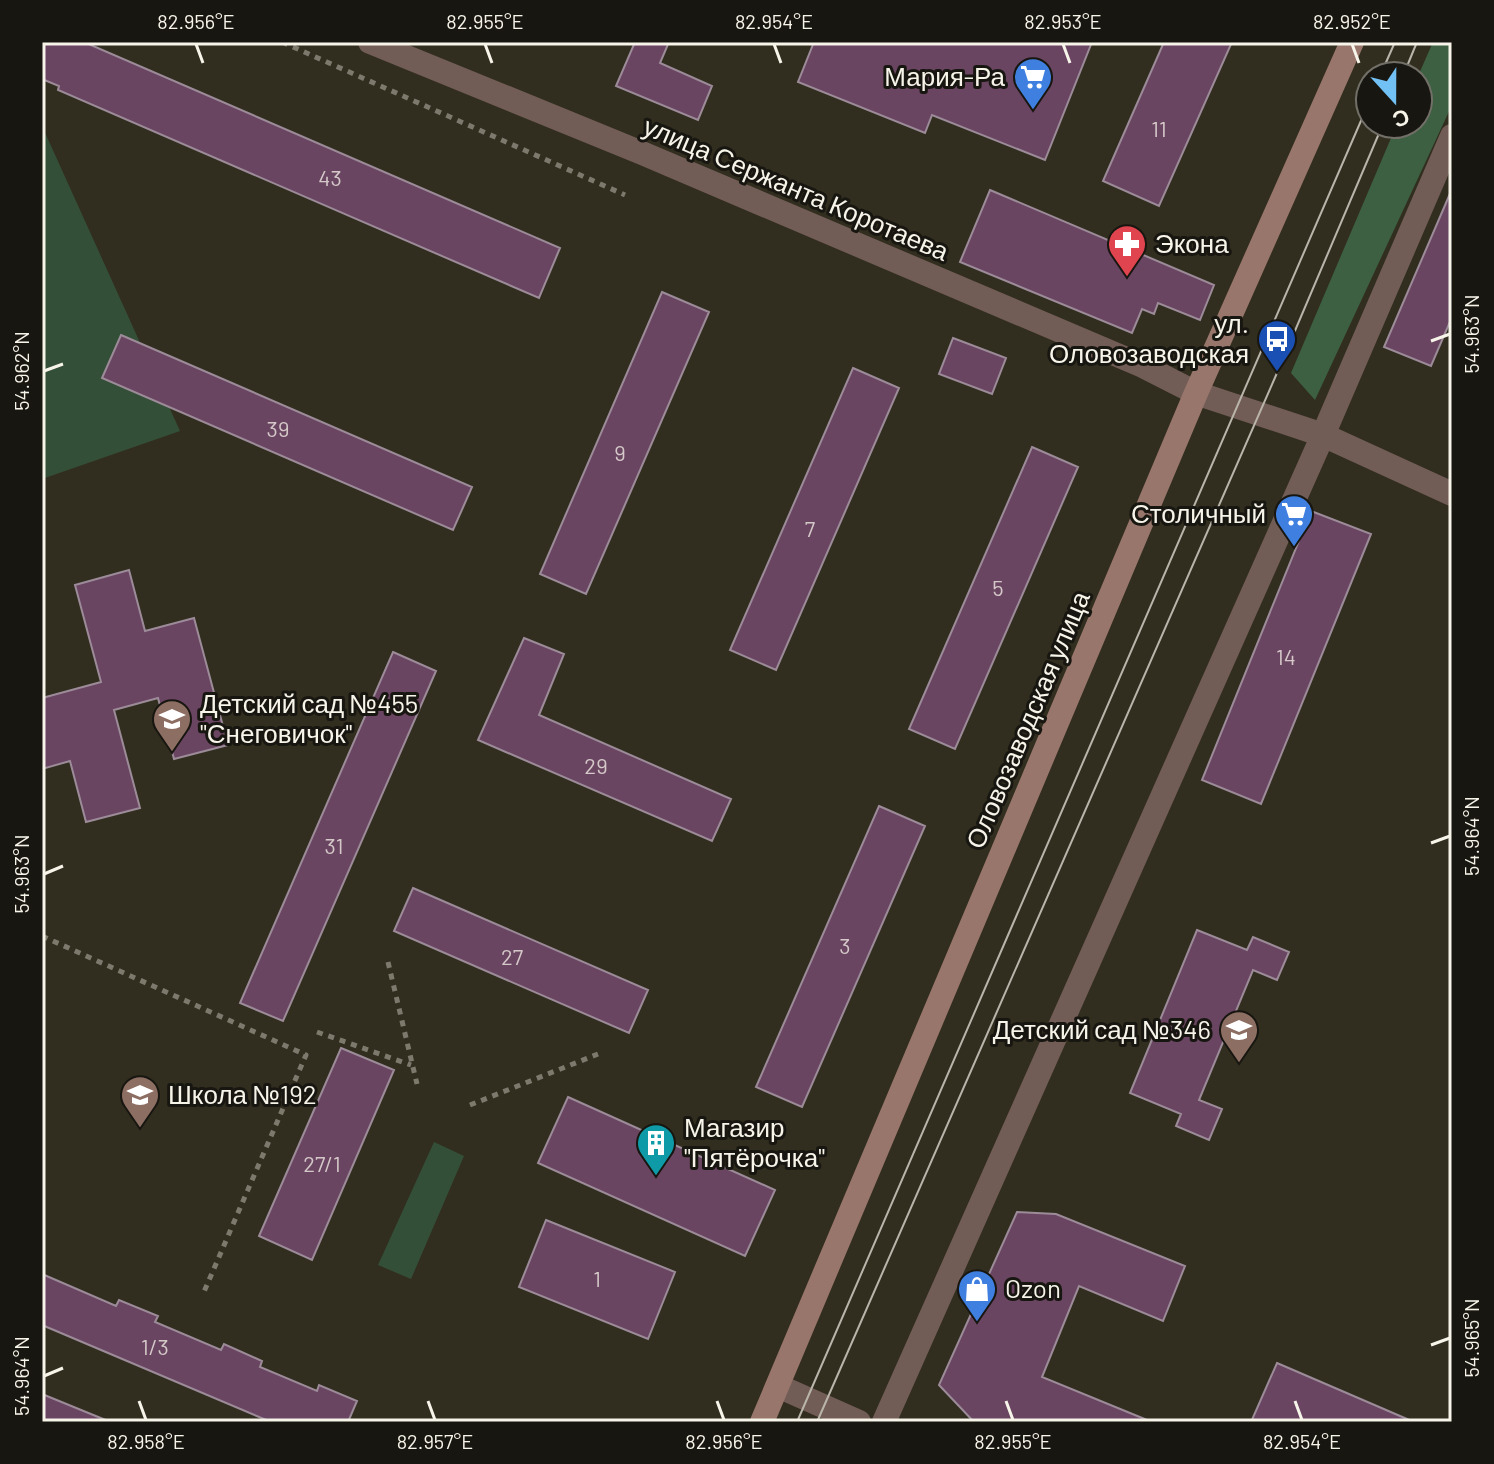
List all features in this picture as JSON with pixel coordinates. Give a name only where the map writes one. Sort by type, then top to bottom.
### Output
[{"type":"street","name":"улица Сержанта Коротаева","points":[[370,42],[642,153],[1143,366],[1196,393],[1323,435],[1452,494]]},
{"type":"street","name":"Оловозаводская улица","points":[[762,1422],[1196,393],[1352,42]]},
{"type":"street","points":[[884,1422],[1323,435],[1452,136]]},
{"type":"street","points":[[778,1386],[859,1422]]},
{"type":"path","points":[[282,42],[625,195]]},
{"type":"path","points":[[42,936],[306,1055],[203,1294]]},
{"type":"path","points":[[388,962],[417,1084]]},
{"type":"path","points":[[317,1032],[411,1065]]},
{"type":"path","points":[[470,1105],[598,1054]]},
{"type":"green space","points":[[1433,42],[1452,42],[1452,105],[1315,400],[1291,373],[1390,140],[1434,140],[1434,60],[1425,60]]},
{"type":"green space","points":[[42,126],[180,431],[42,479]]},
{"type":"green space","points":[[434,1142],[464,1156],[411,1279],[378,1265]]},
{"type":"building","points":[[42,42],[84,42],[560,248],[539,298],[58,90],[59,86],[42,79]]},
{"type":"building","points":[[635,42],[669,42],[660,63],[712,86],[698,120],[616,86]]},
{"type":"building","points":[[814,42],[1092,42],[1045,160],[932,115],[925,133],[798,82]]},
{"type":"building","points":[[1164,42],[1232,42],[1159,206],[1103,181]]},
{"type":"building","points":[[1452,189],[1452,317],[1431,366],[1384,347]]},
{"type":"building","points":[[990,190],[1214,285],[1200,320],[1158,303],[1154,314],[1142,309],[1132,333],[960,262]]},
{"type":"building","points":[[662,292],[709,312],[586,594],[540,574]]},
{"type":"building","points":[[121,335],[472,487],[453,530],[102,378]]},
{"type":"building","points":[[953,338],[1006,358],[992,394],[939,374]]},
{"type":"building","points":[[853,368],[899,388],[776,670],[730,650]]},
{"type":"building","points":[[1032,447],[1078,467],[955,749],[909,729]]},
{"type":"building","points":[[1311,511],[1371,534],[1261,804],[1202,780]]},
{"type":"building","points":[[129,570],[145,631],[194,618],[228,745],[174,759],[158,698],[114,710],[140,808],[86,822],[70,761],[42,769],[42,698],[101,682],[75,585]]},
{"type":"building","points":[[524,638],[564,654],[539,715],[731,799],[712,841],[478,740]]},
{"type":"building","points":[[393,652],[436,671],[283,1021],[240,1003]]},
{"type":"building","points":[[879,806],[925,826],[802,1107],[756,1087]]},
{"type":"building","points":[[413,888],[648,990],[629,1033],[394,931]]},
{"type":"building","points":[[1197,930],[1247,950],[1253,937],[1289,952],[1277,980],[1253,970],[1199,1100],[1222,1109],[1209,1140],[1176,1126],[1181,1114],[1130,1093]]},
{"type":"building","points":[[341,1048],[394,1070],[312,1260],[259,1236]]},
{"type":"building","name":"Магазир \"Пятёрочка\"","points":[[568,1097],[775,1190],[745,1256],[538,1163]]},
{"type":"building","points":[[1017,1212],[1056,1214],[1185,1266],[1163,1321],[1079,1286],[1042,1377],[1152,1422],[974,1422],[939,1385]]},
{"type":"building","points":[[546,1220],[675,1272],[648,1339],[519,1287]]},
{"type":"building","points":[[42,1274],[116,1306],[119,1300],[158,1316],[155,1322],[221,1350],[224,1344],[262,1361],[260,1367],[317,1391],[319,1385],[357,1401],[348,1422],[271,1422],[42,1325]]},
{"type":"building","points":[[1277,1363],[1414,1422],[1251,1422]]},
{"type":"building","points":[[42,1394],[108,1421],[108,1422],[42,1422]]},
{"type":"tram line","points":[[1387,60],[1395,42]]},
{"type":"tram line","points":[[1410,60],[1417,42]]},
{"type":"tram line","points":[[797,1422],[1354,137]]},
{"type":"tram line","points":[[817,1422],[1376,140]]},
{"type":"place","name":"Мария-Ра","points":[[1033,111]]},
{"type":"place","name":"Экона","points":[[1127,278]]},
{"type":"place","name":"ул. Оловозаводская","points":[[1277,373]]},
{"type":"place","name":"Столичный","points":[[1294,548]]},
{"type":"place","name":"Детский сад №455 \"Снеговичок\"","points":[[172,753]]},
{"type":"place","name":"Детский сад №346","points":[[1239,1064]]},
{"type":"place","name":"Школа №192","points":[[140,1129]]},
{"type":"place","name":"Магазир \"Пятёрочка\"","points":[[656,1177]]},
{"type":"place","name":"Ozon","points":[[977,1323]]}]
